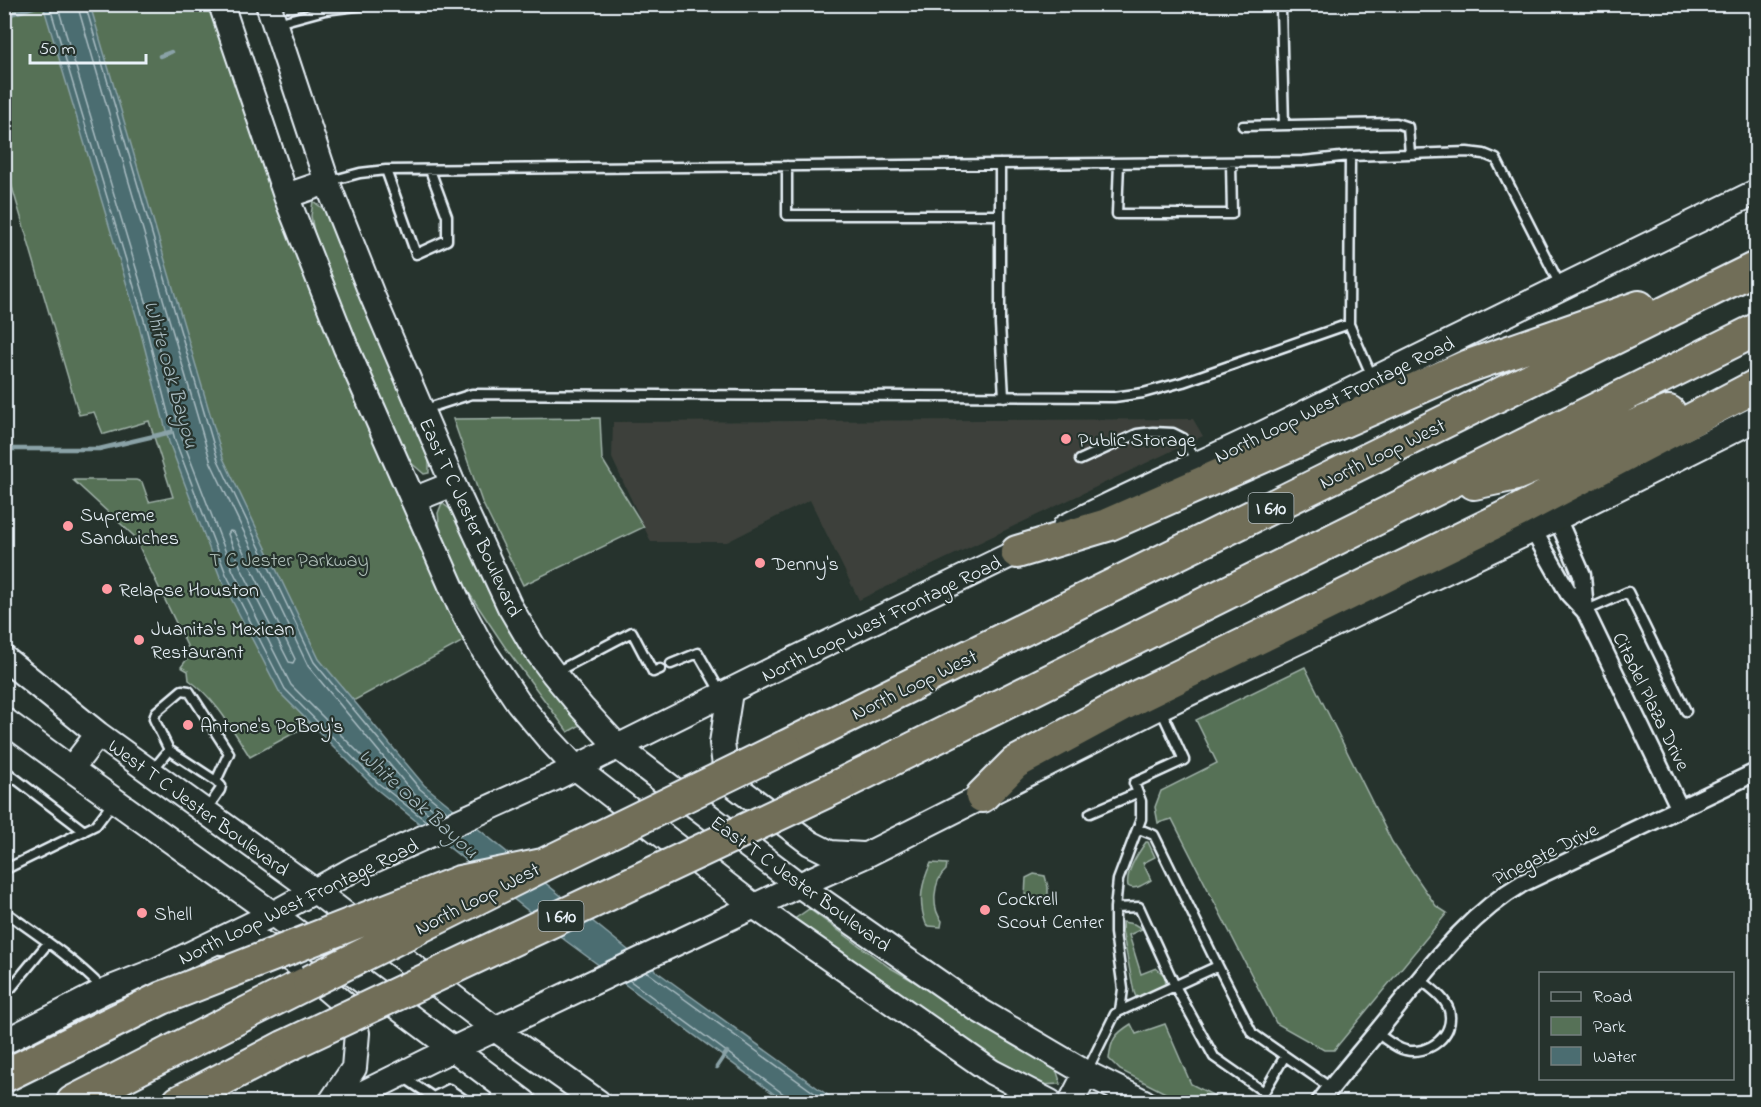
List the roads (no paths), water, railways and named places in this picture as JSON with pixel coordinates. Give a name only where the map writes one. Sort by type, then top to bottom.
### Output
[{"type":"highway","points":[[1017,552],[1107,525],[1466,367],[1756,268]]},
{"type":"highway","name":"North Loop West","points":[[72,1102],[543,865],[1756,268]]},
{"type":"highway","name":"I 610","points":[[178,1102],[284,1047],[838,786],[1756,330]]},
{"type":"highway","points":[[1432,492],[1516,474],[1756,378]]},
{"type":"highway","points":[[982,796],[1015,763],[1138,696],[1525,520],[1756,386]]},
{"type":"highway","points":[[4,1076],[162,998],[460,882],[543,865]]},
{"type":"main road","points":[[221,4],[286,196],[346,348],[460,606],[484,651],[518,702],[549,739],[566,773],[992,1072],[1050,1102]]},
{"type":"main road","name":"East T C Jester Boulevard","points":[[270,14],[327,182],[372,295],[453,484],[510,607],[553,674],[618,747],[799,885],[976,1009],[1086,1073],[1144,1102]]},
{"type":"main road","points":[[286,196],[327,182]]},
{"type":"main road","name":"North Loop West Frontage Road","points":[[4,1042],[104,991],[155,971],[273,914],[354,869],[566,773],[1102,508],[1198,465],[1756,192]]},
{"type":"main road","points":[[360,1097],[400,1075],[561,997],[864,856],[1525,520],[1557,518],[1756,419]]},
{"type":"main road","points":[[414,500],[453,484]]},
{"type":"main road","name":"West T C Jester Boulevard","points":[[4,658],[98,734],[315,891],[495,1029],[598,1102]]},
{"type":"main road","points":[[726,694],[722,743],[725,766],[735,786],[810,843],[830,853],[864,856]]},
{"type":"main road","points":[[4,720],[273,914],[453,1049],[498,1095],[524,1102]]},
{"type":"main road","points":[[71,769],[98,734]]},
{"type":"main road","points":[[214,943],[245,941],[262,943],[295,962],[348,1007],[357,1033],[354,1068],[332,1102]]},
{"type":"main road","points":[[1071,1102],[1086,1073]]},
{"type":"street","name":"Citadel Plaza Drive","points":[[1557,518],[1582,575],[1585,611]]},
{"type":"street","name":"Citadel Plaza Drive","points":[[1525,520],[1569,594],[1585,611],[1680,809]]},
{"type":"street","name":"Pinegate Drive","points":[[1320,1102],[1445,948],[1507,893],[1523,883],[1756,772]]},
{"type":"lane","points":[[270,14],[372,4]]},
{"type":"lane","points":[[1277,4],[1281,9],[1284,125]]},
{"type":"lane","points":[[1243,126],[1396,123],[1408,127],[1410,154]]},
{"type":"lane","points":[[327,182],[360,173],[386,170],[1303,161],[1350,156],[1467,152],[1484,154],[1496,159],[1561,289]]},
{"type":"lane","points":[[1350,156],[1349,324],[1373,380]]},
{"type":"lane","points":[[1119,163],[1117,214],[1232,214],[1231,162]]},
{"type":"lane","points":[[1000,164],[1000,324],[1004,397]]},
{"type":"lane","points":[[787,166],[787,215],[1000,215]]},
{"type":"lane","points":[[386,170],[416,254],[447,240],[447,216],[430,170]]},
{"type":"lane","points":[[422,410],[472,394],[1114,397],[1143,393],[1183,382],[1349,324]]},
{"type":"lane","points":[[1080,460],[1137,434],[1153,432],[1173,433],[1183,438],[1198,465]]},
{"type":"lane","points":[[1585,611],[1628,592],[1686,711]]},
{"type":"lane","points":[[553,674],[632,632],[653,672],[660,669]]},
{"type":"lane","points":[[671,664],[698,653],[726,694]]},
{"type":"lane","points":[[205,812],[221,786],[170,750],[154,719],[156,712],[182,690],[189,692],[229,753],[216,781]]},
{"type":"lane","points":[[1120,1011],[1123,989],[1115,933],[1115,908],[1118,880],[1142,819],[1141,801],[1134,783],[1184,760],[1160,707]]},
{"type":"lane","points":[[151,772],[170,750]]},
{"type":"lane","points":[[4,770],[84,831]]},
{"type":"lane","points":[[1090,813],[1132,795]]},
{"type":"lane","points":[[4,870],[96,825],[115,801]]},
{"type":"lane","points":[[1139,829],[1155,835],[1252,1033],[1331,1088]]},
{"type":"lane","points":[[1115,908],[1139,907],[1175,986],[1214,1057],[1264,1092],[1285,1056]]},
{"type":"lane","points":[[4,911],[48,943],[93,979],[104,991]]},
{"type":"lane","points":[[4,991],[11,987],[48,943]]},
{"type":"lane","points":[[1086,1073],[1115,1014],[1218,966]]},
{"type":"lane","points":[[1376,1033],[1404,1050],[1417,1051],[1430,1048],[1442,1040],[1449,1025],[1449,1011],[1444,1001],[1420,979]]},
{"type":"lane","points":[[400,1075],[434,1097]]},
{"type":"lane","points":[[422,1102],[449,1089],[468,1102]]},
{"type":"water","name":"White Oak Bayou","points":[[43,5],[90,5],[223,458],[319,659],[424,785],[638,958],[837,1102],[785,1102],[566,941],[375,788],[280,693],[220,577],[169,442],[138,322]]},
{"type":"waterway","points":[[4,16],[43,4]]},
{"type":"waterway","points":[[160,56],[171,52]]},
{"type":"waterway","name":"White Oak Bayou","points":[[4,449],[99,449],[171,432]]},
{"type":"waterway","points":[[717,1067],[727,1052]]},
{"type":"place","name":"Public Storage","points":[[1066,439]]},
{"type":"place","name":"Supreme Sandwiches","points":[[68,526]]},
{"type":"place","name":"Denny's","points":[[760,563]]},
{"type":"place","name":"Relapse Houston","points":[[107,589]]},
{"type":"place","name":"Juanita's Mexican Restaurant","points":[[139,640]]},
{"type":"place","name":"Antone's PoBoy's","points":[[188,725]]},
{"type":"place","name":"Cockrell Scout Center","points":[[985,910]]},
{"type":"place","name":"Shell","points":[[142,913]]},
{"type":"park label","name":"T C Jester Parkway","points":[[289,559]]}]
